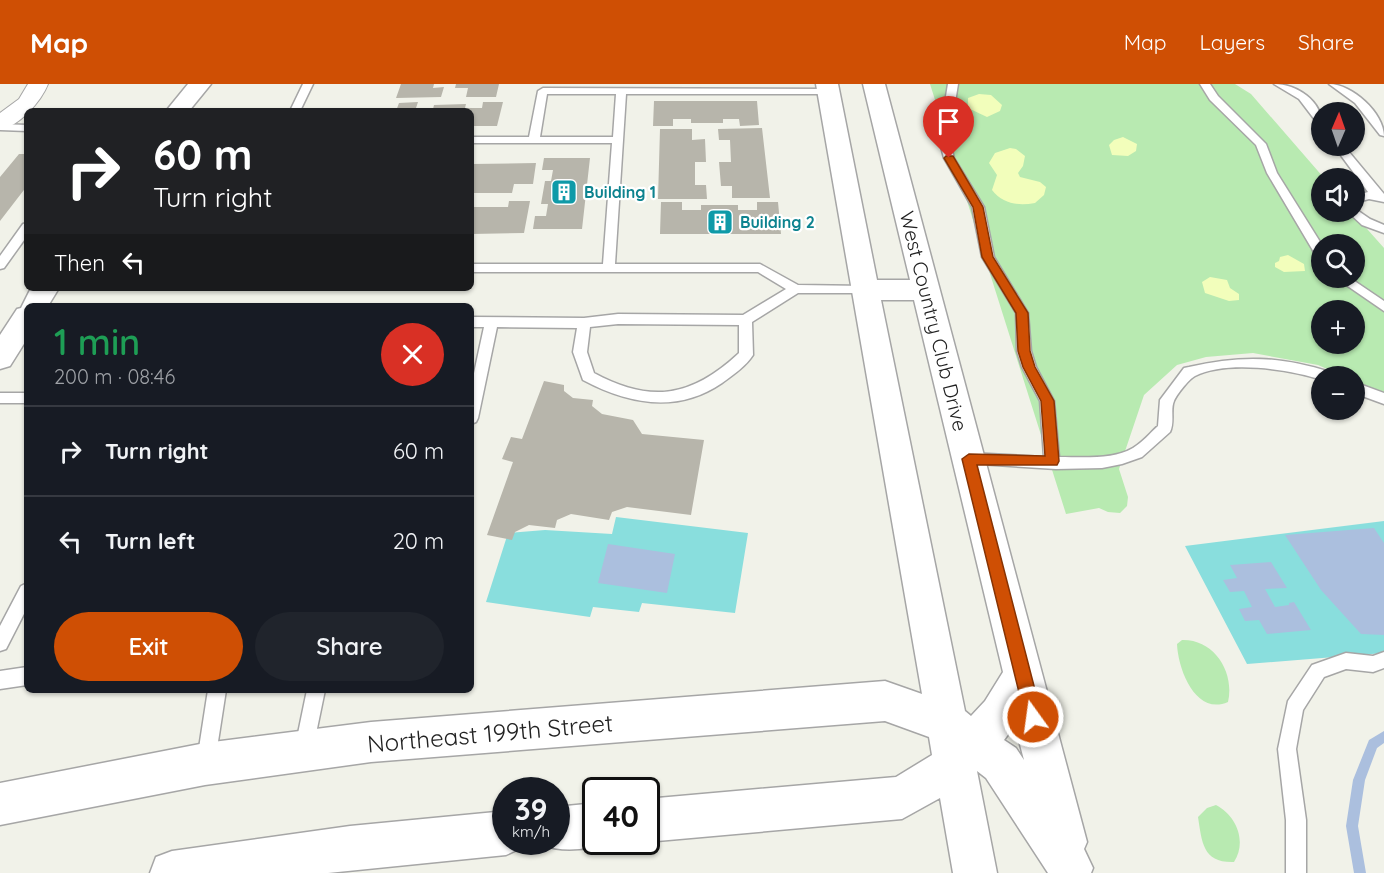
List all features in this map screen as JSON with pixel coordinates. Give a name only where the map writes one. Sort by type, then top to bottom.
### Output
[{"type":"street","points":[[1,124],[33,96],[38,84]]},
{"type":"street","points":[[180,108],[200,84]]},
{"type":"street","points":[[875,87],[827,87],[959,744],[975,873]]},
{"type":"street","name":"West Country Club Drive","points":[[875,87],[1072,870]]},
{"type":"street","points":[[1,124],[1,112],[12,90]]},
{"type":"street","points":[[866,290],[927,290]]},
{"type":"street","points":[[0,358],[24,321]]},
{"type":"street","points":[[660,820],[902,798],[959,744],[999,714],[1023,675]]},
{"type":"street","name":"Northeast 199th Street","points":[[0,804],[205,764],[371,742],[885,701],[959,744],[1001,763],[1072,870]]},
{"type":"street","points":[[172,873],[349,857],[492,835]]},
{"type":"lane","points":[[296,108],[308,84]]},
{"type":"lane","points":[[953,84],[944,139],[949,158],[978,207],[988,257],[1022,313],[1024,351],[1029,367],[1047,401],[1052,461]]},
{"type":"lane","points":[[1205,84],[1215,98],[1261,144],[1272,173],[1311,238]]},
{"type":"lane","points":[[1279,84],[1303,97],[1311,108]]},
{"type":"lane","points":[[1334,84],[1359,101],[1384,133]]},
{"type":"lane","points":[[534,140],[543,91],[827,87]]},
{"type":"lane","points":[[609,268],[621,91]]},
{"type":"lane","points":[[1,124],[24,128]]},
{"type":"lane","points":[[474,140],[617,140]]},
{"type":"lane","points":[[1347,156],[1381,197]]},
{"type":"lane","points":[[1365,196],[1381,197]]},
{"type":"lane","points":[[1365,221],[1384,229]]},
{"type":"lane","points":[[0,265],[24,231]]},
{"type":"lane","points":[[474,268],[760,268],[796,289],[866,290]]},
{"type":"lane","points":[[1356,288],[1384,307]]},
{"type":"lane","points":[[474,321],[584,323],[618,319],[746,320],[796,289]]},
{"type":"lane","points":[[584,323],[580,352],[588,376],[610,390],[659,399],[697,391],[729,372],[746,355],[746,320]]},
{"type":"lane","points":[[474,404],[492,322]]},
{"type":"lane","points":[[969,459],[1116,461],[1139,452],[1165,428],[1167,400],[1189,372],[1223,364],[1259,362],[1311,371]]},
{"type":"lane","points":[[1365,391],[1384,399]]},
{"type":"lane","points":[[0,398],[24,398]]},
{"type":"lane","points":[[0,643],[24,597]]},
{"type":"lane","points":[[1296,873],[1296,820],[1287,749],[1294,707],[1318,671],[1346,661],[1373,664],[1384,660]]},
{"type":"lane","points":[[0,680],[24,676]]},
{"type":"lane","points":[[205,764],[217,693]]},
{"type":"lane","points":[[304,751],[315,693]]},
{"type":"shaded area","points":[[930,84],[1235,84],[1251,94],[1315,168],[1311,168],[1311,222],[1361,222],[1384,248],[1384,396],[1365,386],[1365,366],[1320,366],[1253,353],[1206,357],[1177,365],[1144,395],[1119,469],[1128,497],[1127,506],[1120,513],[1108,512],[1099,508],[1066,514]]},
{"type":"shaded area","points":[[616,517],[748,533],[735,613],[642,603],[639,612],[593,607],[590,617],[486,602],[508,533],[545,530],[612,534]]},
{"type":"shaded area","points":[[1384,521],[1384,653],[1247,664],[1185,546]]},
{"type":"shaded area","points":[[1374,528],[1384,543],[1384,635],[1361,634],[1321,590],[1285,535]]},
{"type":"shaded area","points":[[608,544],[675,554],[667,593],[598,583]]},
{"type":"shaded area","points":[[1271,562],[1287,588],[1265,589],[1275,607],[1294,602],[1311,630],[1267,634],[1259,620],[1245,621],[1239,609],[1252,607],[1244,591],[1230,592],[1223,580],[1237,578],[1230,565]]},
{"type":"shaded area","points":[[1182,640],[1204,645],[1220,659],[1228,680],[1228,702],[1217,705],[1207,702],[1198,697],[1191,688],[1178,655],[1177,644]]},
{"type":"shaded area","points":[[1216,805],[1230,816],[1238,830],[1240,846],[1234,862],[1216,859],[1210,855],[1203,843],[1198,817],[1207,808]]},
{"type":"sand","points":[[979,94],[991,95],[1002,105],[1000,111],[987,117],[968,108],[968,98]]},
{"type":"sand","points":[[1123,137],[1137,144],[1136,151],[1128,156],[1112,155],[1109,145],[1114,140]]},
{"type":"sand","points":[[1010,148],[1016,149],[1025,156],[1023,166],[1018,173],[1020,177],[1040,182],[1046,187],[1044,195],[1035,203],[1011,203],[996,195],[992,190],[997,175],[989,163],[995,153]]},
{"type":"sand","points":[[1288,255],[1304,264],[1305,271],[1284,272],[1275,267],[1280,257]]},
{"type":"sand","points":[[1210,277],[1227,280],[1230,288],[1239,294],[1239,300],[1229,301],[1205,293],[1202,282]]},
{"type":"building","points":[[401,84],[434,84],[433,88],[444,87],[441,97],[396,98]]},
{"type":"building","points":[[456,84],[499,84],[496,97],[466,97],[468,88],[455,88]]},
{"type":"building","points":[[654,101],[757,101],[759,125],[740,126],[739,119],[723,119],[723,123],[691,123],[691,119],[673,119],[673,126],[653,126]]},
{"type":"building","points":[[418,102],[416,108],[397,108],[399,103]]},
{"type":"building","points":[[483,102],[503,102],[497,126],[474,126],[474,108],[482,108]]},
{"type":"building","points":[[466,104],[465,108],[433,108],[434,105]]},
{"type":"building","name":"Building 2","points":[[762,128],[770,198],[732,198],[732,186],[721,186],[719,162],[731,162],[730,140],[719,140],[718,129]]},
{"type":"building","name":"Building 2","points":[[660,129],[692,129],[692,140],[705,139],[706,162],[695,162],[695,185],[706,185],[707,199],[658,199]]},
{"type":"building","points":[[19,154],[24,154],[24,190],[0,221],[0,177]]},
{"type":"building","name":"Building 1","points":[[544,158],[590,158],[582,229],[533,229],[535,216],[546,216],[548,204],[541,204],[545,181],[551,181],[553,170],[542,170]]},
{"type":"building","name":"Building 1","points":[[536,163],[533,184],[514,184],[512,193],[474,193],[474,164]]},
{"type":"building","name":"Building 1","points":[[509,201],[530,201],[524,233],[474,234],[474,207],[508,207]]},
{"type":"building","name":"Building 2","points":[[661,202],[682,202],[682,210],[701,210],[701,205],[738,205],[738,210],[757,210],[757,202],[778,202],[781,234],[660,234]]},
{"type":"building","points":[[544,381],[564,385],[564,391],[573,398],[593,400],[592,406],[602,414],[633,420],[642,434],[704,440],[691,515],[627,507],[612,512],[609,520],[571,514],[557,520],[555,528],[529,525],[515,532],[512,540],[487,535],[513,462],[502,459],[511,437],[522,439]]},
{"type":"waterway","points":[[1360,873],[1352,826],[1359,780],[1373,744],[1384,737]]},
{"type":"place","name":"Building 1","points":[[564,192]]},
{"type":"place","name":"Building 2","points":[[720,222]]},
{"type":"route","points":[[949,158],[978,207],[988,257],[1022,313],[1024,351],[1029,367],[1047,401],[1052,461],[969,459],[1033,717]]}]
